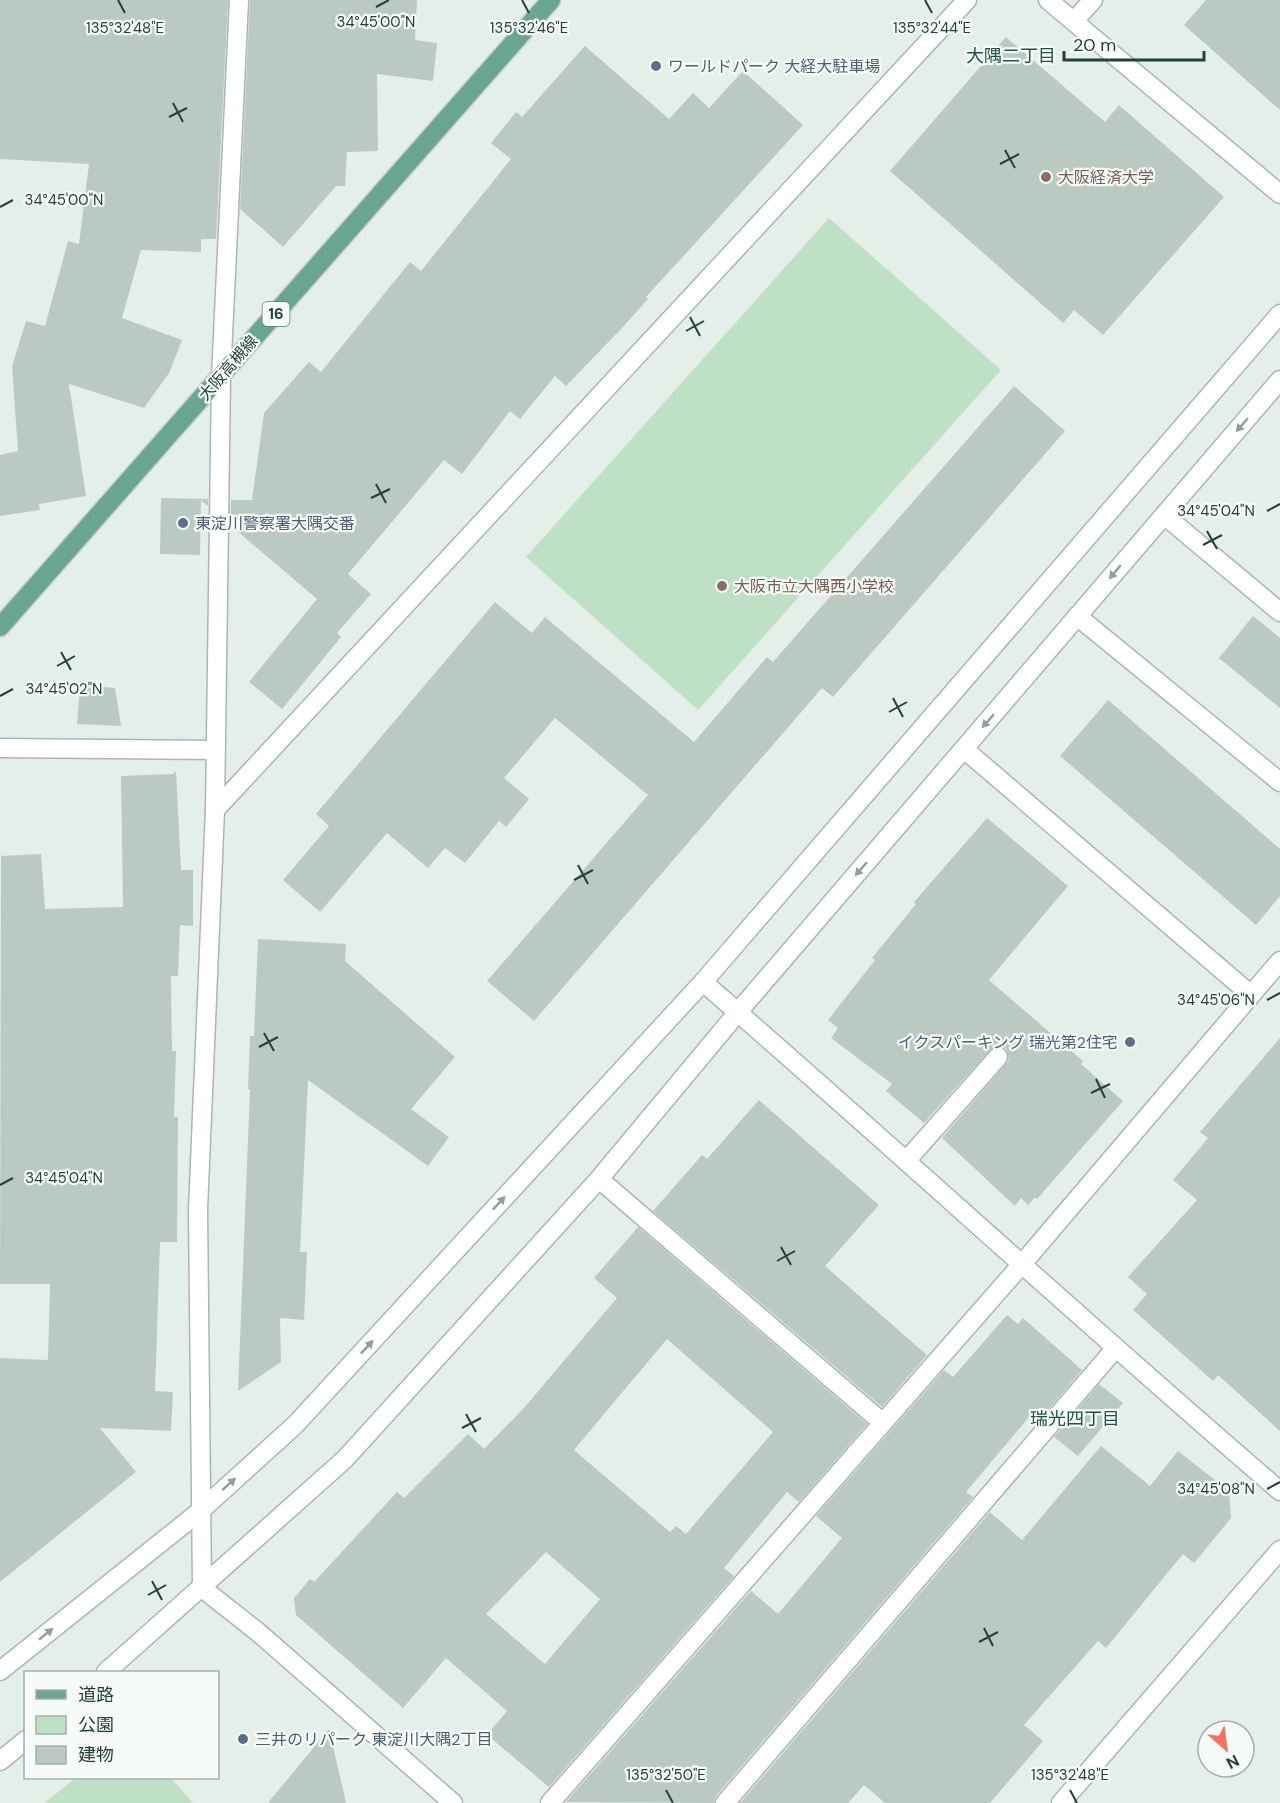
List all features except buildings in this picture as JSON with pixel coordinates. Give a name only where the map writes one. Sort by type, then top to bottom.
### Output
[{"type":"main road","name":"大阪高槻線","points":[[0,627],[551,0]]},
{"type":"street","points":[[239,0],[221,376],[215,810],[198,1210],[199,1512],[202,1588],[259,1633],[453,1803]]},
{"type":"street","points":[[215,810],[967,0]]},
{"type":"street","points":[[1048,0],[1280,194]]},
{"type":"street","points":[[1074,21],[1093,0]]},
{"type":"street","points":[[0,1671],[199,1512],[295,1425],[703,982],[1280,314]]},
{"type":"street","points":[[107,1671],[345,1459],[599,1179],[738,1012],[1077,616],[1278,386]]},
{"type":"street","points":[[1164,515],[1280,612]]},
{"type":"street","points":[[1077,616],[1280,782]]},
{"type":"street","points":[[0,748],[215,750]]},
{"type":"street","points":[[964,749],[1250,994]]},
{"type":"street","points":[[550,1803],[1022,1264],[1280,961]]},
{"type":"street","points":[[703,982],[1022,1264],[1114,1350],[1280,1491]]},
{"type":"street","points":[[906,1161],[998,1057]]},
{"type":"street","points":[[599,1179],[882,1423]]},
{"type":"street","points":[[725,1803],[1114,1350]]},
{"type":"street","points":[[1061,1803],[1280,1550]]},
{"type":"street","points":[[0,1761],[24,1742]]},
{"type":"green space","points":[[829,218],[1001,370],[698,710],[526,557]]},
{"type":"green space","points":[[75,1779],[172,1779],[193,1803],[44,1803]]},
{"type":"place","name":"ワールドパーク 大経大駐車場","points":[[656,66]]},
{"type":"place","name":"大阪経済大学","points":[[1046,177]]},
{"type":"place","name":"東淀川警察署大隅交番","points":[[183,523]]},
{"type":"place","name":"大阪市立大隅西小学校","points":[[722,586]]},
{"type":"place","name":"イクスパーキング 瑞光第2住宅","points":[[1130,1042]]},
{"type":"place","name":"三井のリパーク 東淀川大隅2丁目","points":[[243,1739]]},
{"type":"district","name":"大隅二丁目","points":[[1011,56]]},
{"type":"district","name":"瑞光四丁目","points":[[1075,1419]]}]
